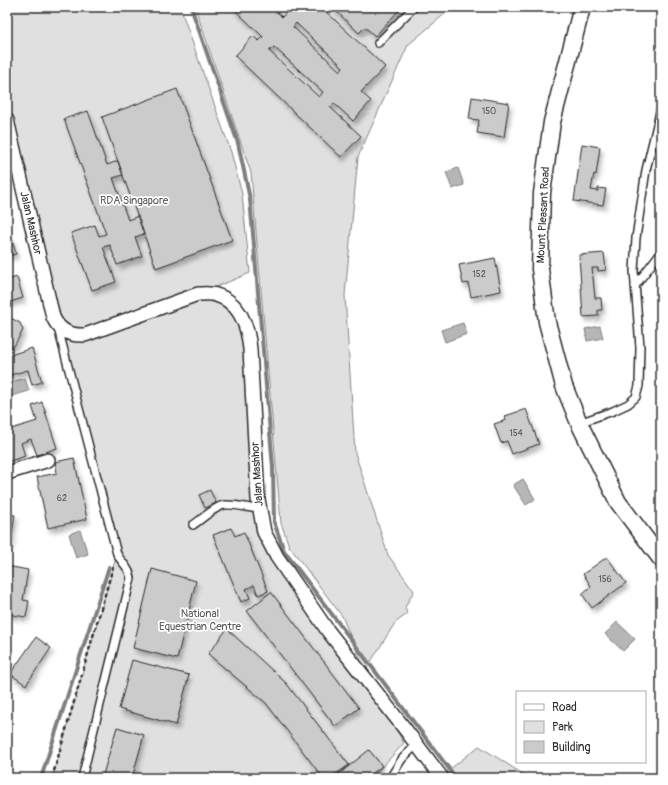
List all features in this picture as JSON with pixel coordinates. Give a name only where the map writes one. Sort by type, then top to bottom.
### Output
[{"type":"street","name":"Mount Pleasant Road","points":[[582,7],[552,122],[542,193],[540,269],[547,322],[564,386],[579,422],[618,502],[661,559]]},
{"type":"street","name":"Jalan Mashhor","points":[[7,120],[53,317],[57,326],[65,332],[78,336],[85,335],[198,294],[216,295],[228,300],[237,309],[248,334],[250,349],[255,457],[259,509],[264,532],[277,557],[328,631],[405,728],[416,745],[442,778]]},
{"type":"street","points":[[7,473],[48,460]]},
{"type":"lane","points":[[378,44],[414,7]]},
{"type":"lane","points":[[579,422],[628,404],[636,397],[639,386],[640,347],[634,271],[636,238],[644,184],[661,108]]},
{"type":"lane","points":[[653,141],[661,126]]},
{"type":"lane","points":[[635,286],[661,252]]},
{"type":"lane","name":"Jalan Mashhor","points":[[57,326],[117,554]]},
{"type":"lane","points":[[193,525],[224,505],[235,505],[259,509]]},
{"type":"lane","points":[[82,778],[130,585],[130,571],[117,554]]},
{"type":"lane","points":[[390,778],[402,759],[416,745]]},
{"type":"path","points":[[52,778],[117,554]]},
{"type":"green space","points":[[7,7],[180,7],[231,152],[242,194],[250,273],[199,294],[216,296],[244,323],[266,533],[368,683],[404,743],[372,778],[52,778],[117,554],[7,120]]},
{"type":"green space","points":[[195,7],[453,7],[408,45],[358,157],[345,295],[355,453],[388,555],[414,591],[405,607],[407,614],[395,623],[365,671],[342,616],[289,546],[281,523],[251,173]]},
{"type":"green space","points":[[479,746],[529,778],[439,778]]},
{"type":"shaded area","points":[[458,168],[464,185],[452,189],[446,172]]},
{"type":"shaded area","points":[[463,323],[467,334],[445,342],[441,330]]},
{"type":"shaded area","points":[[600,326],[603,338],[587,341],[585,329]]},
{"type":"shaded area","points":[[25,378],[29,391],[8,397],[7,383]]},
{"type":"shaded area","points":[[523,479],[535,499],[526,505],[513,485]]},
{"type":"shaded area","points":[[80,530],[88,554],[76,558],[69,534]]},
{"type":"shaded area","points":[[617,622],[635,639],[623,651],[605,634]]},
{"type":"building","points":[[232,7],[272,7],[282,17],[286,13],[280,7],[321,7],[385,67],[361,92],[371,101],[353,121],[334,103],[330,107],[361,136],[341,157],[235,56],[253,36],[259,41],[263,37]],"holes":[[[296,23],[343,67],[340,71],[293,27]],[[274,47],[323,92],[319,97],[269,51]]]},
{"type":"building","points":[[332,7],[402,7],[375,36],[365,27],[359,33]]},
{"type":"building","points":[[177,89],[232,240],[156,268],[102,117]]},
{"type":"building","points":[[472,97],[509,103],[504,137],[477,133],[479,120],[469,119]]},
{"type":"building","points":[[88,111],[107,165],[118,161],[123,175],[113,178],[128,220],[138,216],[144,234],[135,237],[142,256],[117,265],[110,245],[103,247],[116,282],[92,290],[71,233],[95,225],[99,236],[106,234],[64,119]]},
{"type":"building","points":[[582,144],[600,147],[596,175],[594,174],[591,190],[598,191],[598,188],[606,189],[603,205],[574,201]]},
{"type":"building","points":[[11,236],[16,254],[7,256],[7,237]]},
{"type":"building","points":[[604,253],[606,270],[598,271],[598,268],[592,268],[595,298],[601,298],[602,310],[598,310],[598,316],[583,317],[579,255]]},
{"type":"building","points":[[495,258],[501,291],[471,297],[468,283],[463,284],[459,265]]},
{"type":"building","points":[[17,277],[23,298],[7,303],[7,280]]},
{"type":"building","points":[[7,316],[20,323],[23,330],[14,346],[7,348]]},
{"type":"building","points":[[32,348],[42,382],[32,385],[28,370],[7,376],[7,356]]},
{"type":"building","points":[[42,402],[57,448],[37,455],[31,439],[21,443],[25,456],[7,462],[7,427],[8,430],[37,421],[32,406]]},
{"type":"building","points":[[526,409],[539,444],[512,454],[507,441],[501,443],[494,424],[506,420],[505,416]]},
{"type":"building","points":[[74,458],[87,519],[48,528],[37,477],[57,473],[55,462]]},
{"type":"building","points":[[210,490],[216,503],[205,508],[199,495]]},
{"type":"building","points":[[7,514],[15,515],[10,546],[7,545]]},
{"type":"building","points":[[231,528],[235,536],[244,532],[268,591],[258,595],[254,585],[246,589],[250,598],[241,602],[213,535]]},
{"type":"building","points":[[607,557],[626,583],[592,608],[582,594],[591,586],[583,574]]},
{"type":"building","points":[[7,566],[28,570],[23,600],[29,601],[26,617],[7,614]]},
{"type":"building","points":[[152,569],[196,581],[177,659],[133,648]]},
{"type":"building","points":[[271,592],[359,708],[335,726],[247,611]]},
{"type":"building","points":[[227,629],[286,683],[349,765],[330,778],[323,778],[266,703],[208,654]]},
{"type":"building","points":[[36,637],[51,648],[26,685],[10,674]]},
{"type":"building","points":[[132,660],[189,675],[176,725],[119,709]]},
{"type":"building","points":[[117,727],[144,735],[132,778],[102,778]]},
{"type":"building","points":[[369,750],[382,766],[366,778],[334,778]]},
{"type":"waterway","points":[[191,7],[238,143],[250,199],[273,467],[274,522],[284,551],[456,778]]},
{"type":"waterway","points":[[41,778],[109,567]]},
{"type":"park label","name":"RDA Singapore","points":[[134,200]]},
{"type":"park label","name":"National Equestrian Centre","points":[[200,619]]}]
